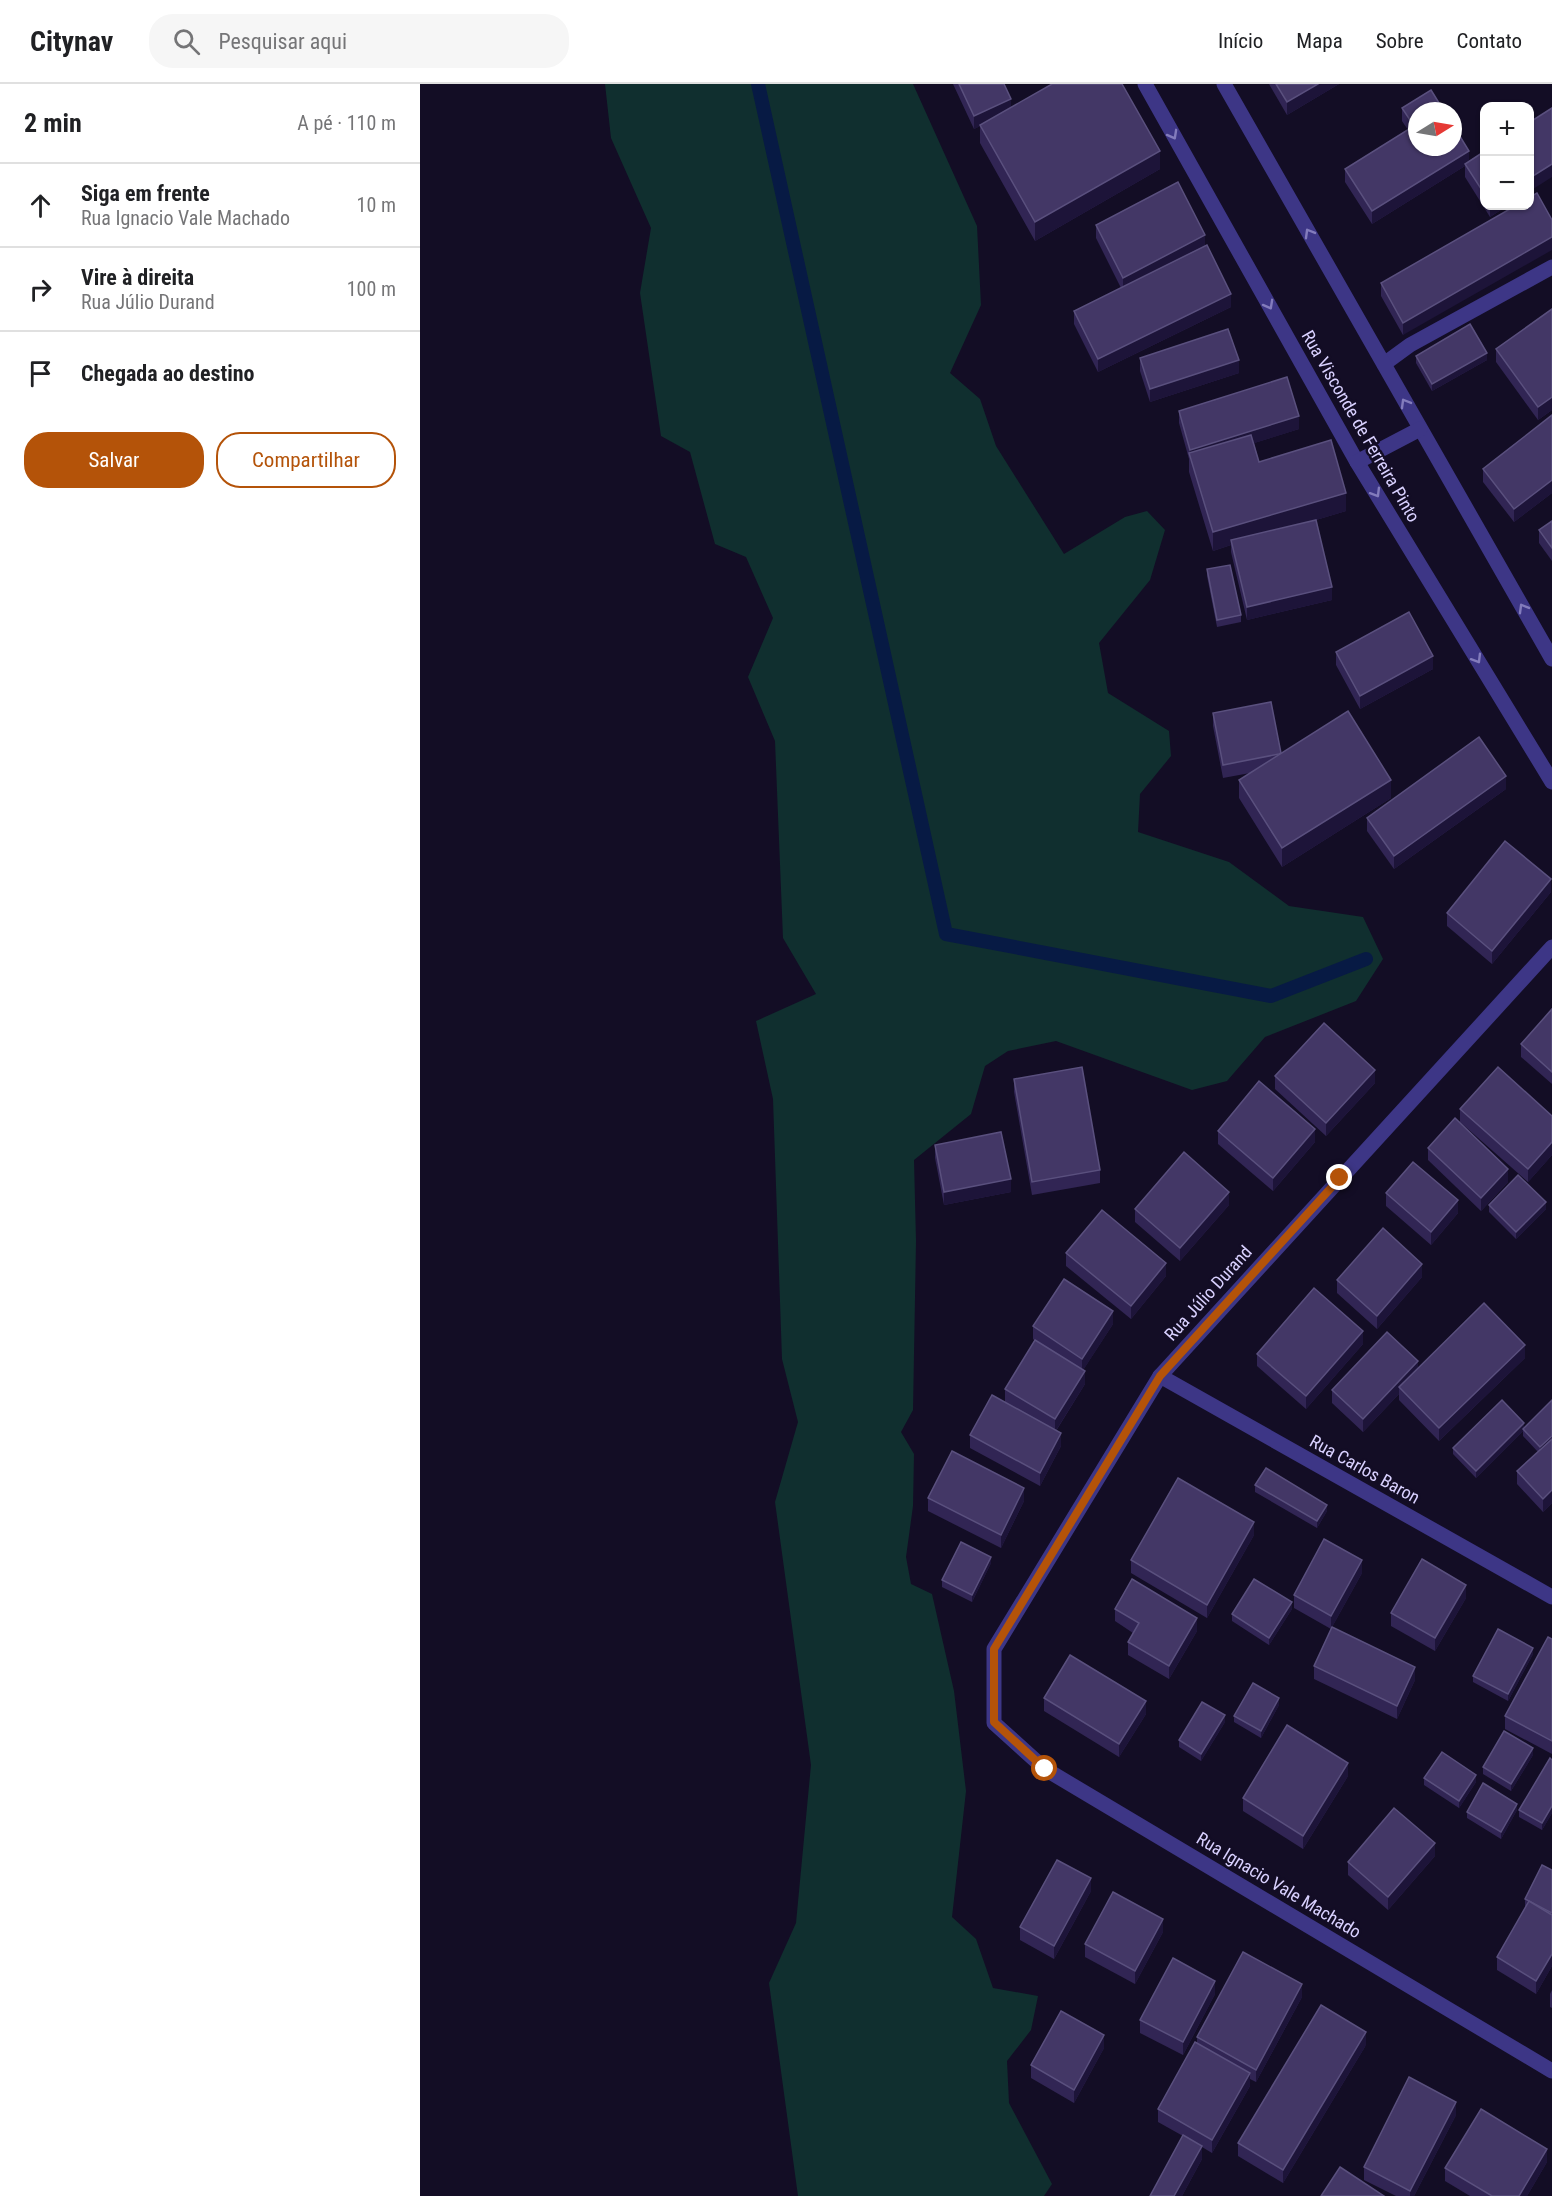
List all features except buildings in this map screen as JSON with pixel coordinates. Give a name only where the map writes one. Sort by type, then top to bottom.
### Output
[{"type":"street","name":"Rua Visconde de Ferreira Pinto","points":[[1145,84],[1357,462],[1552,782]]},
{"type":"street","points":[[1224,84],[1552,659]]},
{"type":"street","points":[[1384,364],[1410,345],[1552,267]]},
{"type":"street","points":[[1357,462],[1420,429]]},
{"type":"street","name":"Rua Júlio Durand","points":[[994,1722],[994,1649],[1160,1376],[1552,947]]},
{"type":"street","name":"Rua Carlos Baron","points":[[1160,1376],[1552,1597]]},
{"type":"street","name":"Rua Ignacio Vale Machado","points":[[994,1722],[1045,1769],[1552,2071]]},
{"type":"green space","points":[[605,84],[913,84],[977,226],[981,305],[950,373],[980,399],[996,446],[1064,554],[1125,517],[1147,511],[1165,530],[1150,580],[1099,643],[1108,693],[1169,731],[1171,756],[1140,794],[1138,832],[1229,862],[1289,906],[1363,917],[1383,959],[1356,1001],[1265,1037],[1227,1081],[1192,1090],[1056,1041],[1008,1051],[985,1066],[971,1114],[914,1160],[916,1241],[913,1410],[901,1432],[914,1454],[913,1506],[906,1557],[911,1584],[932,1594],[954,1691],[966,1791],[952,1917],[976,1939],[993,1988],[1038,1996],[1031,2030],[1007,2061],[1009,2103],[1052,2184],[1044,2196],[798,2196],[769,1983],[796,1923],[811,1765],[775,1502],[798,1422],[782,1359],[773,1099],[756,1021],[816,994],[783,938],[775,741],[748,677],[773,618],[746,557],[715,544],[690,452],[661,436],[640,293],[651,228],[611,138]]},
{"type":"waterway","points":[[758,84],[946,934],[1271,996],[1366,959]]},
{"type":"route","points":[[1045,1769],[994,1722],[994,1649],[1160,1376],[1340,1178]]}]
